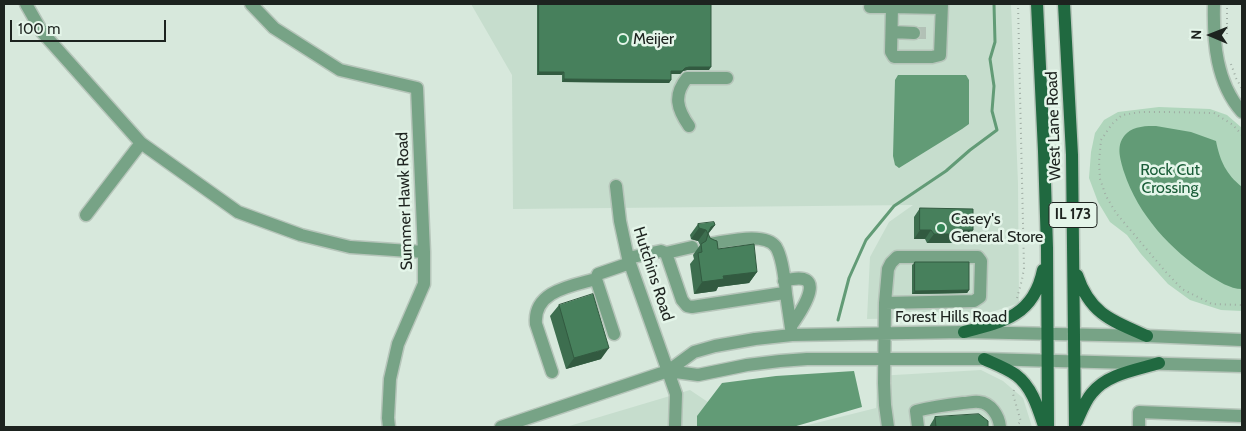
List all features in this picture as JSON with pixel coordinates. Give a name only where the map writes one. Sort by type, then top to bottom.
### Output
[{"type":"main road","name":"West Lane Road","points":[[1037,4],[1047,248],[1048,360],[1046,427]]},
{"type":"main road","name":"West Lane Road","points":[[1065,4],[1072,155],[1075,427]]},
{"type":"main road","points":[[964,332],[990,325],[1015,315],[1030,302],[1042,275],[1047,248]]},
{"type":"main road","points":[[1073,249],[1076,272],[1089,301],[1110,320],[1147,336]]},
{"type":"main road","points":[[984,359],[1016,375],[1023,382],[1034,398],[1046,427]]},
{"type":"main road","points":[[1075,427],[1091,394],[1099,386],[1107,380],[1122,374],[1159,363]]},
{"type":"street","points":[[26,4],[42,32],[141,143],[238,212],[301,235],[350,247],[424,252]]},
{"type":"street","name":"Summer Hawk Road","points":[[251,4],[274,28],[340,70],[416,88],[424,284],[398,344],[390,379],[389,427]]},
{"type":"street","points":[[1214,4],[1215,46],[1220,70],[1236,106],[1242,112]]},
{"type":"street","points":[[870,7],[887,6],[942,6],[934,33],[940,55],[932,57],[894,57],[891,52],[892,32],[887,6]]},
{"type":"street","points":[[892,32],[914,32]]},
{"type":"street","points":[[689,126],[679,110],[679,92],[682,84],[687,78],[726,78]]},
{"type":"street","points":[[86,215],[141,143]]},
{"type":"street","name":"Hutchins Road","points":[[616,186],[620,221],[629,261],[676,394],[676,427]]},
{"type":"street","points":[[708,244],[752,238],[766,239],[772,243],[777,249],[791,330]]},
{"type":"street","points":[[614,334],[596,279],[598,274],[629,261],[661,251],[666,253],[692,247]]},
{"type":"street","points":[[666,253],[682,300],[687,306],[692,307],[784,293],[785,287],[795,278],[801,278],[807,282],[810,288],[809,296],[791,330]]},
{"type":"street","points":[[885,303],[974,301],[980,296],[981,261],[978,257],[897,257],[891,263],[888,269],[885,303],[884,334],[885,405],[888,427]]},
{"type":"street","points":[[552,372],[536,324],[535,316],[538,306],[544,298],[562,289],[596,279]]},
{"type":"street","name":"Forest Hills Road","points":[[501,427],[668,371],[694,352],[791,330],[884,334],[964,332],[1242,340]]},
{"type":"street","name":"Forest Hills Road","points":[[668,371],[698,374],[747,365],[807,359],[1048,360],[1242,366]]},
{"type":"street","points":[[918,427],[916,411],[935,406],[980,402],[987,405],[996,414],[1000,427]]},
{"type":"street","points":[[1139,427],[1140,412],[1242,416]]},
{"type":"path","points":[[1017,301],[1016,296],[1024,268],[1018,4]]},
{"type":"path","points":[[1227,4],[1227,34]]},
{"type":"path","points":[[1230,59],[1242,89]]},
{"type":"path","points":[[1242,135],[1233,125],[1214,113],[1150,112],[1122,115],[1112,124],[1101,140],[1099,162],[1100,179],[1106,196],[1116,213],[1182,290],[1212,304],[1242,305]]},
{"type":"path","points":[[1014,389],[1021,422],[1016,425]]},
{"type":"shaded area","points":[[471,4],[1011,4],[1018,184],[1019,303],[980,316],[867,319],[870,257],[889,222],[913,205],[513,209],[512,75]]},
{"type":"shaded area","points":[[898,75],[966,75],[969,80],[969,124],[899,168],[895,165],[893,156],[895,80]]},
{"type":"shaded area","points":[[1156,126],[1191,132],[1216,141],[1224,167],[1242,187],[1242,289],[1233,288],[1220,282],[1181,254],[1157,230],[1130,188],[1120,156],[1120,146],[1123,137],[1133,129]]},
{"type":"shaded area","points":[[981,370],[1003,381],[1023,398],[1032,427],[800,427],[876,408],[877,376]]},
{"type":"shaded area","points":[[854,371],[862,407],[793,427],[697,427],[697,416],[722,383],[776,376]]},
{"type":"shaded area","points":[[690,390],[745,427],[566,427]]},
{"type":"green space","name":"Rock Cut Crossing","points":[[1159,107],[1210,109],[1227,115],[1242,128],[1242,311],[1221,310],[1190,300],[1168,284],[1127,235],[1110,222],[1098,202],[1089,178],[1095,133],[1104,120],[1118,112]]},
{"type":"building","name":"Meijer","points":[[539,4],[711,4],[711,67],[689,67],[682,71],[671,71],[671,80],[564,79],[564,72],[539,72]]},
{"type":"building","points":[[920,208],[973,209],[973,230],[962,230],[960,234],[934,234],[931,230],[920,230]]},
{"type":"building","points":[[714,222],[715,225],[711,227],[708,233],[710,238],[717,241],[718,249],[754,244],[757,272],[723,276],[724,279],[702,282],[698,253],[702,252],[701,244],[706,241],[708,234],[706,230],[699,228],[698,224]]},
{"type":"building","name":"Casey's General Store","points":[[915,262],[969,262],[969,290],[915,291]]},
{"type":"building","points":[[593,294],[609,348],[574,358],[559,305]]},
{"type":"building","points":[[979,414],[988,421],[988,427],[936,427],[935,417]]},
{"type":"waterway","points":[[838,320],[849,278],[866,240],[894,206],[946,171],[997,130],[992,111],[994,86],[990,59],[995,42],[994,4]]},
{"type":"tunnel","points":[[914,33],[928,33]]},
{"type":"place","name":"Meijer","points":[[623,39]]},
{"type":"place","name":"Casey's General Store","points":[[941,228]]}]
